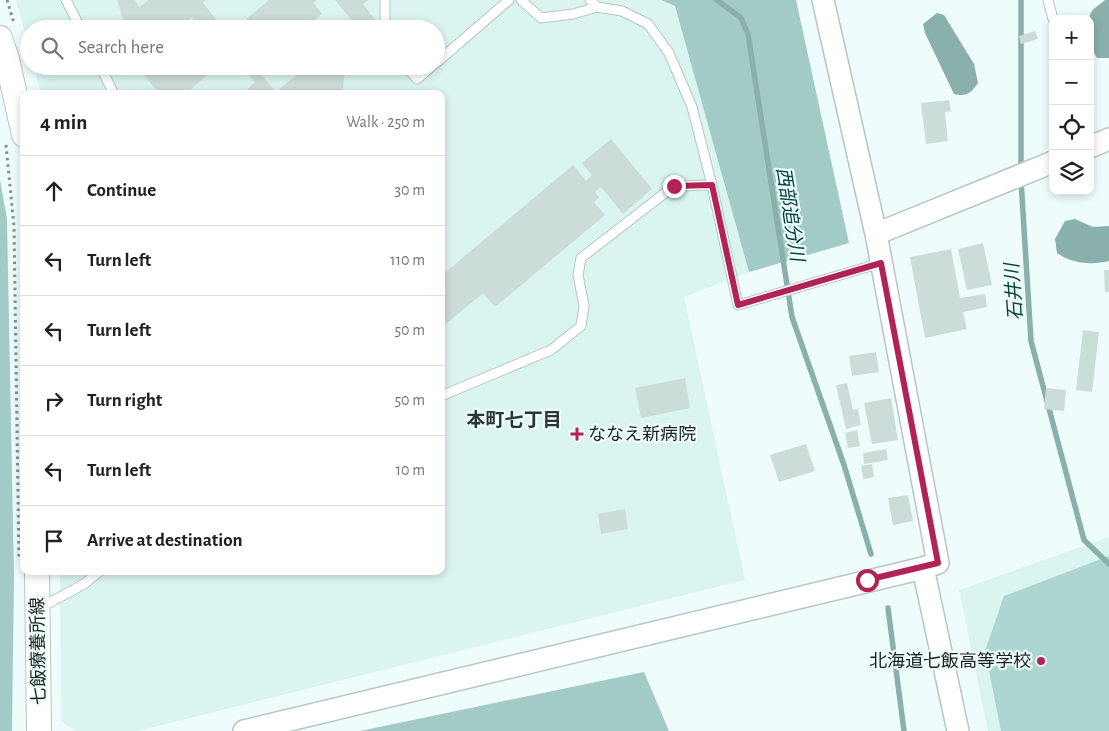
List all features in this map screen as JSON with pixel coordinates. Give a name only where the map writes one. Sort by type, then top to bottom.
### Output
[{"type":"main road","points":[[0,38],[7,59],[14,137]]},
{"type":"main road","name":"七飯療養所線","points":[[30,575],[38,609],[39,731]]},
{"type":"street","points":[[244,731],[938,563],[876,234],[823,0]]},
{"type":"street","points":[[1094,145],[1109,139]]},
{"type":"street","points":[[876,234],[1049,164]]},
{"type":"street","points":[[923,568],[958,731]]},
{"type":"lane","points":[[66,0],[76,20]]},
{"type":"lane","points":[[384,0],[385,20]]},
{"type":"lane","points":[[445,55],[509,0]]},
{"type":"lane","points":[[520,0],[541,18],[573,14],[597,7],[622,11],[648,24],[669,54],[692,107],[712,185],[738,305],[881,263]]},
{"type":"lane","points":[[590,0],[597,7]]},
{"type":"lane","points":[[1048,0],[1052,15]]},
{"type":"lane","points":[[104,75],[112,90]]},
{"type":"lane","points":[[413,75],[417,80],[422,75]]},
{"type":"lane","points":[[445,394],[551,350],[581,326],[584,306],[578,275],[581,258],[674,186],[712,185]]},
{"type":"lane","points":[[38,609],[84,584],[95,575]]},
{"type":"path","points":[[14,137],[14,227],[20,373]]},
{"type":"shaded area","name":"ななえ新病院","points":[[16,0],[661,0],[675,6],[749,272],[684,297],[745,580],[137,731],[75,731],[61,721],[60,575],[445,575],[445,90],[40,90],[36,75],[445,75],[445,20],[21,20]]},
{"type":"shaded area","points":[[661,0],[796,0],[849,243],[749,272],[675,6]]},
{"type":"shaded area","points":[[0,180],[7,219],[14,576],[12,731],[0,731]]},
{"type":"shaded area","name":"北海道七飯高等学校","points":[[1109,537],[1109,731],[988,731],[959,590]]},
{"type":"shaded area","name":"北海道七飯高等学校","points":[[1109,556],[1109,731],[1001,731],[985,651],[1004,596]]},
{"type":"shaded area","points":[[644,672],[669,731],[360,731]]},
{"type":"water","points":[[1105,0],[1109,0],[1109,58],[1097,58],[1094,53],[1094,15],[1090,15],[1095,8]]},
{"type":"water","points":[[937,13],[944,15],[974,64],[978,83],[971,92],[954,94],[925,33],[923,24]]},
{"type":"water","points":[[1075,219],[1093,227],[1109,226],[1109,261],[1082,263],[1057,253],[1055,239],[1065,221]]},
{"type":"building","points":[[117,0],[135,0],[139,7],[149,0],[205,0],[203,3],[217,20],[194,20],[192,17],[188,20],[123,20]]},
{"type":"building","points":[[269,0],[317,0],[313,3],[322,14],[315,20],[246,20]]},
{"type":"building","points":[[335,0],[368,0],[363,4],[375,20],[352,20]]},
{"type":"building","points":[[1035,31],[1038,39],[1021,44],[1019,36]]},
{"type":"building","points":[[144,75],[207,75],[190,90],[157,90]]},
{"type":"building","points":[[249,75],[262,75],[274,90],[246,90],[255,82]]},
{"type":"building","points":[[296,75],[345,75],[343,90],[278,90]]},
{"type":"building","points":[[949,100],[951,111],[945,112],[948,141],[926,144],[921,103]]},
{"type":"building","points":[[611,139],[652,189],[623,214],[601,187],[595,192],[599,197],[594,202],[605,215],[495,307],[483,293],[445,325],[445,273],[573,165],[586,181],[592,175],[582,163]]},
{"type":"building","points":[[983,243],[992,285],[967,290],[958,249]]},
{"type":"building","points":[[951,249],[960,298],[985,294],[987,307],[963,312],[967,329],[925,338],[910,257]]},
{"type":"building","points":[[1104,270],[1109,270],[1109,292],[1105,292]]},
{"type":"building","points":[[1083,330],[1099,332],[1092,392],[1076,390]]},
{"type":"building","points":[[876,352],[879,372],[852,376],[849,356]]},
{"type":"building","points":[[685,378],[690,408],[641,418],[635,388]]},
{"type":"building","points":[[847,383],[853,410],[858,409],[861,425],[846,429],[836,385]]},
{"type":"building","points":[[1046,388],[1066,390],[1064,411],[1044,409]]},
{"type":"building","points":[[891,398],[898,440],[872,444],[864,403]]},
{"type":"building","points":[[857,430],[860,446],[848,448],[845,433]]},
{"type":"building","points":[[806,444],[815,471],[779,482],[770,455]]},
{"type":"building","points":[[886,449],[888,460],[864,464],[863,453]]},
{"type":"building","points":[[872,464],[874,477],[863,479],[861,466]]},
{"type":"building","points":[[908,495],[913,521],[893,525],[888,498]]},
{"type":"building","points":[[625,509],[628,529],[601,534],[598,514]]},
{"type":"waterway","name":"西部追分川","points":[[717,0],[741,18],[748,34],[792,317],[844,465],[871,554]]},
{"type":"waterway","name":"石井川","points":[[1021,0],[1021,170]]},
{"type":"waterway","name":"石井川","points":[[1021,180],[1031,341],[1084,540],[1109,564]]},
{"type":"waterway","name":"西部追分川","points":[[888,608],[904,731]]},
{"type":"place","name":"ななえ新病院","points":[[577,434]]},
{"type":"place","name":"北海道七飯高等学校","points":[[1041,661]]},
{"type":"district","name":"本町七丁目","points":[[514,419]]},
{"type":"route","points":[[674,186],[712,185],[738,305],[881,263],[938,563],[867,580]]}]
